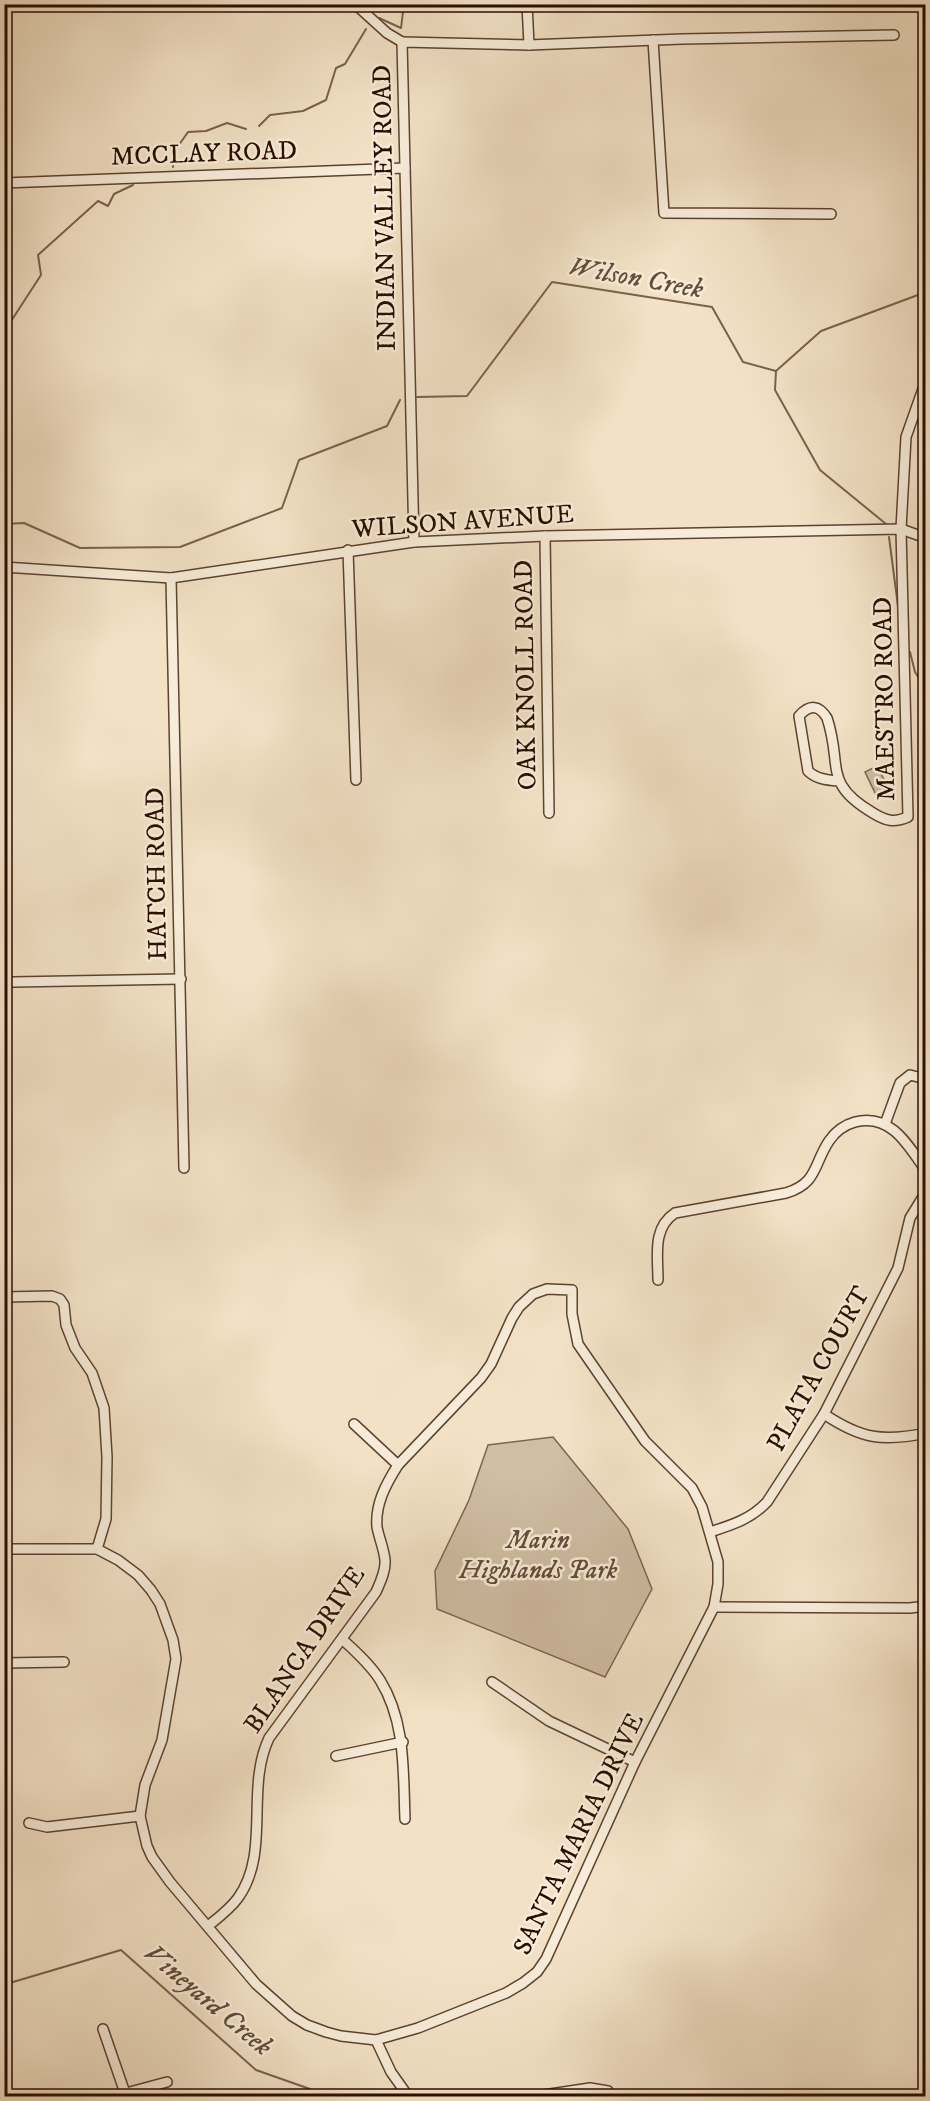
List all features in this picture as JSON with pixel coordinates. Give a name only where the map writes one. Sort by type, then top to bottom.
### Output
[{"type":"street","points":[[355,4],[387,33],[402,42]]},
{"type":"street","points":[[528,4],[529,45]]},
{"type":"street","name":"INDIAN VALLEY ROAD","points":[[414,542],[402,42],[529,45],[894,35]]},
{"type":"street","points":[[653,40],[664,213],[831,214]]},
{"type":"street","name":"MCCLAY ROAD","points":[[4,183],[405,168]]},
{"type":"street","points":[[901,530],[906,437],[924,386],[926,386]]},
{"type":"street","name":"WILSON AVENUE","points":[[4,567],[171,578],[414,542],[545,536],[901,530],[926,538]]},
{"type":"street","name":"MAESTRO ROAD","points":[[838,781],[823,779],[808,771],[799,716],[805,710],[814,707],[822,710],[827,718],[838,781],[848,796],[883,819],[892,822],[908,816],[901,530]]},
{"type":"street","name":"OAK KNOLL ROAD","points":[[545,536],[549,813]]},
{"type":"street","points":[[348,550],[356,780]]},
{"type":"street","name":"HATCH ROAD","points":[[171,578],[184,1168]]},
{"type":"street","points":[[13,982],[181,979]]},
{"type":"street","points":[[885,1124],[900,1083],[910,1075],[926,1079]]},
{"type":"street","points":[[658,1280],[659,1230],[669,1217],[675,1213],[796,1190],[808,1181],[838,1130],[851,1123],[867,1119],[885,1124],[900,1134],[926,1170]]},
{"type":"street","name":"PLATA COURT","points":[[710,1532],[741,1521],[762,1508],[824,1414],[898,1268],[910,1218],[926,1192]]},
{"type":"street","name":"BLANCA DRIVE","points":[[208,1926],[238,1899],[252,1869],[255,1856],[257,1778],[266,1744],[376,1592],[385,1561],[377,1527],[378,1510],[382,1494],[398,1465],[481,1378],[491,1364],[519,1307],[532,1294],[547,1289],[572,1290]]},
{"type":"street","name":"SANTA MARIA DRIVE","points":[[4,1549],[97,1549],[118,1560],[138,1575],[160,1604],[173,1640],[176,1659],[162,1740],[145,1785],[140,1816],[147,1846],[170,1882],[268,1996],[307,2025],[341,2036],[376,2040],[418,2028],[506,1993],[537,1972],[546,1959],[635,1762],[714,1606],[718,1584],[718,1562],[710,1532],[692,1488],[645,1441],[578,1344],[572,1314],[572,1290]]},
{"type":"street","points":[[4,1297],[52,1296],[60,1299],[64,1305],[66,1325],[75,1348],[92,1373],[104,1408],[107,1457],[106,1519],[97,1549]]},
{"type":"street","points":[[824,1414],[839,1425],[875,1437],[900,1438],[926,1433]]},
{"type":"street","points":[[354,1424],[398,1465]]},
{"type":"street","points":[[714,1606],[910,1608],[926,1606]]},
{"type":"street","points":[[342,1640],[379,1679],[392,1704],[402,1742],[405,1819]]},
{"type":"street","points":[[4,1663],[64,1662]]},
{"type":"street","points":[[492,1682],[549,1721],[635,1762]]},
{"type":"street","points":[[336,1755],[402,1742]]},
{"type":"street","points":[[29,1823],[47,1827],[140,1816]]},
{"type":"street","points":[[103,2029],[120,2095],[166,2082]]},
{"type":"street","points":[[376,2040],[391,2072],[408,2097]]},
{"type":"street","points":[[537,2097],[590,2088],[608,2091]]},
{"type":"green space","points":[[877,766],[891,793],[878,799],[865,772]]},
{"type":"green space","name":"Marin Highlands Park","points":[[553,1437],[628,1529],[652,1589],[605,1677],[437,1609],[435,1571],[469,1500],[488,1445]]},
{"type":"waterway","points":[[379,18],[401,28],[404,4]]},
{"type":"waterway","points":[[259,126],[270,115],[303,111],[326,100],[336,68],[345,64],[366,29]]},
{"type":"waterway","points":[[173,167],[174,152],[188,132],[206,131],[227,123],[246,129]]},
{"type":"waterway","points":[[4,332],[41,275],[38,255],[98,201],[108,206],[114,194],[133,185]]},
{"type":"waterway","name":"Wilson Creek","points":[[417,397],[467,396],[552,282],[712,307],[743,362],[776,371],[821,331],[926,292]]},
{"type":"waterway","points":[[776,371],[775,390],[820,470],[886,524]]},
{"type":"waterway","name":"Wilson Creek","points":[[4,524],[24,523],[80,548],[180,547],[282,508],[299,460],[387,426],[400,400]]},
{"type":"waterway","points":[[889,537],[899,614]]},
{"type":"waterway","points":[[910,652],[915,672],[926,689]]},
{"type":"waterway","name":"Vineyard Creek","points":[[4,1980],[13,1982],[121,1950],[256,2070],[310,2089],[317,2096]]}]
